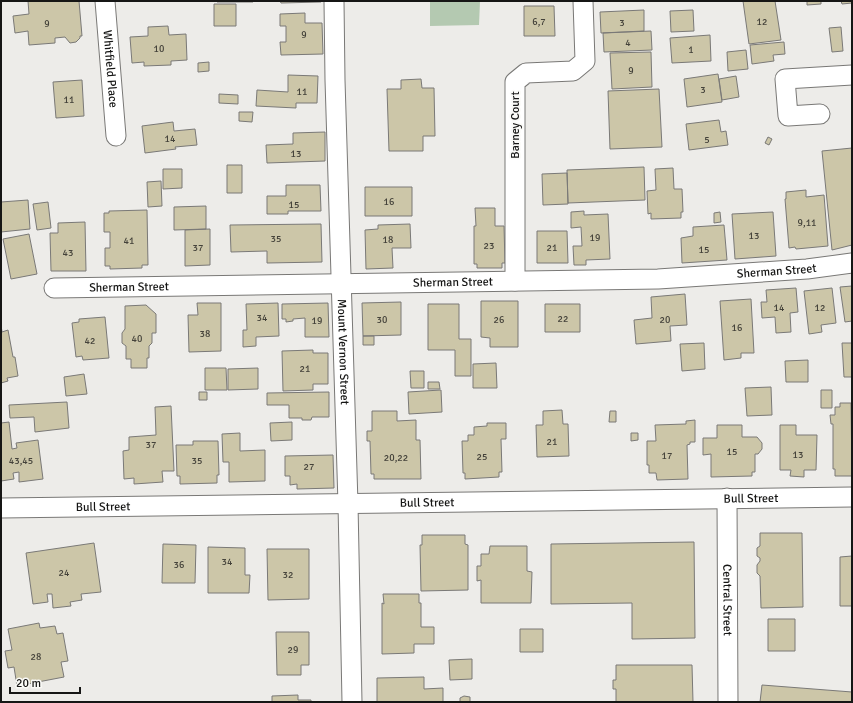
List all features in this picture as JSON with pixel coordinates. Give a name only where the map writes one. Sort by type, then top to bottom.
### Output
[{"type":"street","name":"Whitfield Place","points":[[105,1],[116,136]]},
{"type":"street","name":"Mount Vernon Street","points":[[334,1],[335,87],[342,284],[352,702]]},
{"type":"street","name":"Barney Court","points":[[515,281],[515,82],[526,73],[573,71],[585,61],[583,1]]},
{"type":"street","points":[[820,114],[788,116],[784,79],[852,75]]},
{"type":"street","name":"Sherman Street","points":[[54,288],[658,280],[807,269],[852,263]]},
{"type":"street","name":"Bull Street","points":[[1,508],[852,497]]},
{"type":"street","name":"Central Street","points":[[727,498],[728,702]]},
{"type":"green space","points":[[430,1],[480,1],[479,25],[430,26]]},
{"type":"building","points":[[28,1],[79,1],[82,36],[80,36],[76,42],[70,43],[65,37],[55,38],[55,43],[29,45],[28,31],[15,33],[13,16],[29,14]]},
{"type":"building","points":[[253,1],[253,2],[217,2]]},
{"type":"building","points":[[280,1],[321,1],[321,2],[281,3]]},
{"type":"building","points":[[743,1],[775,1],[781,40],[749,44]]},
{"type":"building","points":[[807,1],[821,1],[821,4],[807,5]]},
{"type":"building","points":[[841,1],[852,1],[852,3],[842,4]]},
{"type":"building","points":[[214,4],[236,4],[236,26],[214,26]]},
{"type":"building","points":[[524,6],[554,6],[555,36],[524,36]]},
{"type":"building","points":[[644,10],[644,31],[601,33],[600,12]]},
{"type":"building","points":[[693,10],[694,31],[671,32],[670,11]]},
{"type":"building","points":[[305,13],[305,23],[322,23],[323,54],[281,55],[280,42],[286,42],[286,26],[280,26],[280,14]]},
{"type":"building","points":[[168,26],[169,35],[186,34],[187,60],[171,61],[171,65],[144,66],[144,62],[132,63],[130,37],[148,36],[148,27]]},
{"type":"building","points":[[841,27],[843,51],[832,52],[829,28]]},
{"type":"building","points":[[651,31],[652,50],[604,52],[603,33]]},
{"type":"building","points":[[710,35],[711,61],[672,63],[670,38]]},
{"type":"building","points":[[784,42],[785,54],[773,55],[774,61],[752,64],[750,45]]},
{"type":"building","points":[[746,50],[748,69],[728,71],[727,52]]},
{"type":"building","points":[[651,52],[652,87],[612,89],[610,53]]},
{"type":"building","points":[[209,62],[209,71],[198,72],[198,63]]},
{"type":"building","points":[[718,74],[722,102],[687,107],[684,79]]},
{"type":"building","points":[[288,75],[318,76],[317,103],[296,103],[296,108],[256,106],[257,90],[288,92]]},
{"type":"building","points":[[736,76],[739,97],[722,100],[719,79]]},
{"type":"building","points":[[421,79],[422,88],[434,88],[435,136],[423,136],[423,151],[389,151],[387,89],[401,89],[401,80]]},
{"type":"building","points":[[82,80],[84,116],[56,118],[53,82]]},
{"type":"building","points":[[659,89],[662,147],[610,149],[608,91]]},
{"type":"building","points":[[219,94],[238,95],[238,104],[219,103]]},
{"type":"building","points":[[239,112],[253,112],[252,122],[239,121]]},
{"type":"building","points":[[719,120],[721,132],[726,131],[728,145],[689,150],[686,124]]},
{"type":"building","points":[[173,122],[174,131],[195,129],[197,145],[175,147],[176,149],[145,153],[142,126]]},
{"type":"building","points":[[325,132],[325,161],[267,163],[266,145],[293,144],[293,133]]},
{"type":"building","points":[[768,137],[772,139],[769,145],[765,143]]},
{"type":"building","points":[[852,148],[852,245],[832,250],[822,151]]},
{"type":"building","points":[[227,165],[242,165],[242,193],[227,193]]},
{"type":"building","points":[[644,167],[645,200],[568,203],[567,170]]},
{"type":"building","points":[[673,168],[674,189],[682,189],[683,212],[681,212],[681,218],[651,219],[651,213],[648,214],[647,191],[656,190],[655,169]]},
{"type":"building","points":[[163,169],[182,169],[182,188],[163,189]]},
{"type":"building","points":[[567,173],[568,204],[543,205],[542,174]]},
{"type":"building","points":[[161,181],[162,206],[148,207],[147,182]]},
{"type":"building","points":[[286,185],[320,185],[321,211],[288,211],[288,214],[267,214],[267,196],[286,196]]},
{"type":"building","points":[[365,187],[412,187],[412,216],[365,216]]},
{"type":"building","points":[[806,190],[806,197],[824,195],[828,246],[796,249],[795,247],[789,248],[785,199],[786,192]]},
{"type":"building","points":[[28,200],[30,229],[1,232],[1,202]]},
{"type":"building","points":[[48,202],[51,228],[37,230],[33,204]]},
{"type":"building","points":[[206,206],[206,229],[174,230],[174,207]]},
{"type":"building","points":[[475,208],[495,208],[495,226],[504,226],[505,263],[502,263],[502,268],[477,268],[477,264],[474,264],[474,226],[476,226]]},
{"type":"building","points":[[147,210],[148,265],[142,265],[142,268],[110,269],[110,266],[105,266],[105,248],[110,248],[110,232],[104,232],[104,213],[109,213],[109,211]]},
{"type":"building","points":[[584,211],[584,215],[608,214],[610,259],[586,260],[586,265],[574,265],[573,246],[582,246],[581,227],[571,228],[571,212]]},
{"type":"building","points":[[720,212],[721,222],[714,223],[714,213]]},
{"type":"building","points":[[773,212],[776,256],[735,259],[732,214]]},
{"type":"building","points":[[85,222],[86,271],[51,271],[50,233],[58,233],[58,223]]},
{"type":"building","points":[[321,224],[322,262],[267,263],[267,251],[231,252],[230,225]]},
{"type":"building","points":[[410,224],[411,248],[392,248],[393,268],[366,269],[365,230],[378,229],[378,225]]},
{"type":"building","points":[[724,225],[727,260],[682,263],[681,238],[693,236],[693,227]]},
{"type":"building","points":[[210,229],[210,265],[185,266],[185,230]]},
{"type":"building","points":[[537,231],[567,231],[568,263],[537,263]]},
{"type":"building","points":[[29,234],[37,274],[11,279],[3,239]]},
{"type":"building","points":[[852,286],[852,321],[845,322],[840,287]]},
{"type":"building","points":[[796,288],[798,312],[790,313],[791,332],[776,333],[775,317],[762,318],[761,302],[767,302],[766,290]]},
{"type":"building","points":[[832,288],[836,323],[821,325],[822,332],[809,334],[804,291]]},
{"type":"building","points":[[685,294],[687,325],[670,326],[671,341],[636,344],[634,320],[652,318],[651,297]]},
{"type":"building","points":[[751,299],[754,353],[741,353],[741,358],[724,360],[720,301]]},
{"type":"building","points":[[481,301],[518,301],[518,347],[490,347],[490,338],[481,337]]},
{"type":"building","points":[[401,302],[401,335],[363,336],[362,303]]},
{"type":"building","points":[[197,303],[221,303],[221,351],[189,352],[188,315],[198,315]]},
{"type":"building","points":[[278,303],[279,336],[256,337],[256,346],[243,347],[243,330],[247,330],[246,304]]},
{"type":"building","points":[[328,303],[329,337],[305,337],[305,318],[293,319],[293,321],[286,322],[286,319],[282,319],[282,304]]},
{"type":"building","points":[[428,304],[459,304],[459,339],[471,339],[471,376],[455,376],[455,350],[428,350]]},
{"type":"building","points":[[545,304],[580,304],[580,332],[545,332]]},
{"type":"building","points":[[146,305],[156,314],[156,333],[152,333],[152,343],[149,346],[149,358],[147,358],[147,368],[131,368],[131,359],[126,359],[126,346],[122,343],[122,333],[125,329],[125,306]]},
{"type":"building","points":[[105,317],[109,358],[83,360],[82,356],[76,357],[72,323],[79,322],[79,319]]},
{"type":"building","points":[[1,325],[2,332],[8,330],[18,376],[7,378],[8,381],[1,383]]},
{"type":"building","points":[[363,336],[374,336],[374,345],[363,345]]},
{"type":"building","points":[[704,343],[705,369],[682,371],[680,344]]},
{"type":"building","points":[[842,343],[852,343],[852,377],[844,377]]},
{"type":"building","points":[[313,350],[313,353],[328,353],[328,384],[313,384],[313,390],[283,391],[282,351]]},
{"type":"building","points":[[808,360],[808,382],[786,382],[785,361]]},
{"type":"building","points":[[496,363],[497,388],[473,388],[473,364]]},
{"type":"building","points":[[205,368],[226,368],[227,390],[205,390]]},
{"type":"building","points":[[258,368],[258,389],[228,390],[228,369]]},
{"type":"building","points":[[410,371],[424,371],[424,388],[411,388]]},
{"type":"building","points":[[84,374],[87,394],[66,396],[64,377]]},
{"type":"building","points":[[428,382],[439,382],[440,389],[428,389]]},
{"type":"building","points":[[771,387],[772,415],[747,416],[745,388]]},
{"type":"building","points":[[441,390],[442,412],[409,414],[408,392]]},
{"type":"building","points":[[821,390],[832,390],[832,408],[821,408]]},
{"type":"building","points":[[199,392],[207,392],[207,400],[199,400]]},
{"type":"building","points":[[329,392],[329,417],[312,417],[311,420],[289,418],[289,405],[267,405],[267,393]]},
{"type":"building","points":[[67,402],[69,428],[35,432],[34,417],[10,418],[9,405]]},
{"type":"building","points":[[840,403],[851,403],[852,476],[835,476],[835,469],[833,469],[833,424],[831,424],[830,415],[835,415],[835,407],[840,407]]},
{"type":"building","points":[[171,406],[174,471],[162,471],[163,482],[134,484],[134,478],[124,479],[123,451],[129,450],[129,437],[156,435],[155,407]]},
{"type":"building","points":[[562,410],[563,424],[568,424],[569,456],[537,457],[536,425],[543,425],[543,411]]},
{"type":"building","points":[[372,411],[397,411],[397,421],[416,420],[416,440],[420,440],[421,479],[374,479],[374,474],[371,474],[370,441],[367,441],[367,431],[372,431]]},
{"type":"building","points":[[610,411],[616,411],[616,422],[609,422]]},
{"type":"building","points":[[695,420],[695,442],[690,442],[690,444],[687,445],[688,479],[657,480],[656,473],[649,473],[649,465],[647,465],[647,441],[656,441],[655,425],[686,424],[686,421]]},
{"type":"building","points":[[9,422],[12,449],[17,448],[16,443],[38,440],[43,479],[19,482],[19,472],[13,473],[14,479],[1,481],[1,423]]},
{"type":"building","points":[[292,422],[292,440],[271,441],[270,423]]},
{"type":"building","points":[[487,423],[506,423],[506,439],[501,439],[502,472],[499,472],[499,477],[465,479],[465,473],[463,473],[462,441],[468,441],[468,435],[474,435],[474,427],[487,426]]},
{"type":"building","points":[[717,425],[742,425],[742,437],[757,437],[762,443],[762,449],[758,454],[755,454],[755,472],[752,472],[752,476],[711,477],[711,454],[703,455],[703,438],[717,438]]},
{"type":"building","points":[[780,425],[796,425],[796,435],[817,435],[816,470],[804,470],[804,477],[790,476],[791,470],[780,470]]},
{"type":"building","points":[[240,433],[240,451],[265,450],[265,481],[229,482],[229,462],[223,462],[222,434]]},
{"type":"building","points":[[631,433],[638,433],[638,440],[631,441]]},
{"type":"building","points":[[193,441],[218,441],[219,475],[217,475],[217,483],[180,484],[180,476],[177,476],[176,445],[193,445]]},
{"type":"building","points":[[333,455],[334,488],[297,489],[297,484],[290,485],[290,476],[285,476],[285,456]]},
{"type":"building","points":[[760,533],[802,533],[803,607],[761,608],[760,576],[757,573],[757,565],[760,561],[760,558],[757,556],[757,548],[760,546]]},
{"type":"building","points":[[422,535],[465,535],[465,544],[468,545],[468,590],[421,591],[420,545],[422,545]]},
{"type":"building","points":[[694,542],[695,638],[632,639],[632,603],[551,604],[551,544]]},
{"type":"building","points":[[94,543],[101,592],[81,594],[82,600],[70,602],[71,606],[53,608],[52,594],[47,594],[48,602],[33,604],[26,553]]},
{"type":"building","points":[[163,544],[196,545],[195,583],[162,583]]},
{"type":"building","points":[[490,546],[527,546],[527,571],[532,572],[531,603],[481,603],[481,580],[477,581],[477,566],[481,566],[481,554],[489,554]]},
{"type":"building","points":[[208,547],[245,548],[245,575],[250,575],[249,593],[208,593]]},
{"type":"building","points":[[267,549],[309,549],[309,599],[268,600]]},
{"type":"building","points":[[852,556],[852,606],[840,606],[840,557]]},
{"type":"building","points":[[383,594],[419,594],[419,603],[421,603],[421,627],[434,627],[434,644],[414,644],[414,653],[382,654]]},
{"type":"building","points":[[768,619],[795,619],[795,651],[768,651]]},
{"type":"building","points":[[39,623],[40,628],[55,626],[57,634],[63,633],[68,661],[61,662],[64,677],[17,686],[14,667],[8,668],[5,651],[12,650],[8,629]]},
{"type":"building","points":[[520,629],[543,629],[543,652],[520,652]]},
{"type":"building","points":[[276,632],[309,632],[309,665],[301,665],[301,675],[277,675]]},
{"type":"building","points":[[472,659],[472,679],[450,680],[449,660]]},
{"type":"building","points":[[616,665],[692,665],[693,702],[616,702],[616,689],[613,689],[613,680],[616,680]]},
{"type":"building","points":[[424,677],[424,689],[443,688],[443,702],[377,702],[377,678]]},
{"type":"building","points":[[762,685],[852,692],[852,702],[760,702]]},
{"type":"building","points":[[298,695],[298,700],[311,700],[311,702],[272,702],[272,696]]},
{"type":"building","points":[[464,696],[470,697],[470,702],[460,702],[460,698]]}]
